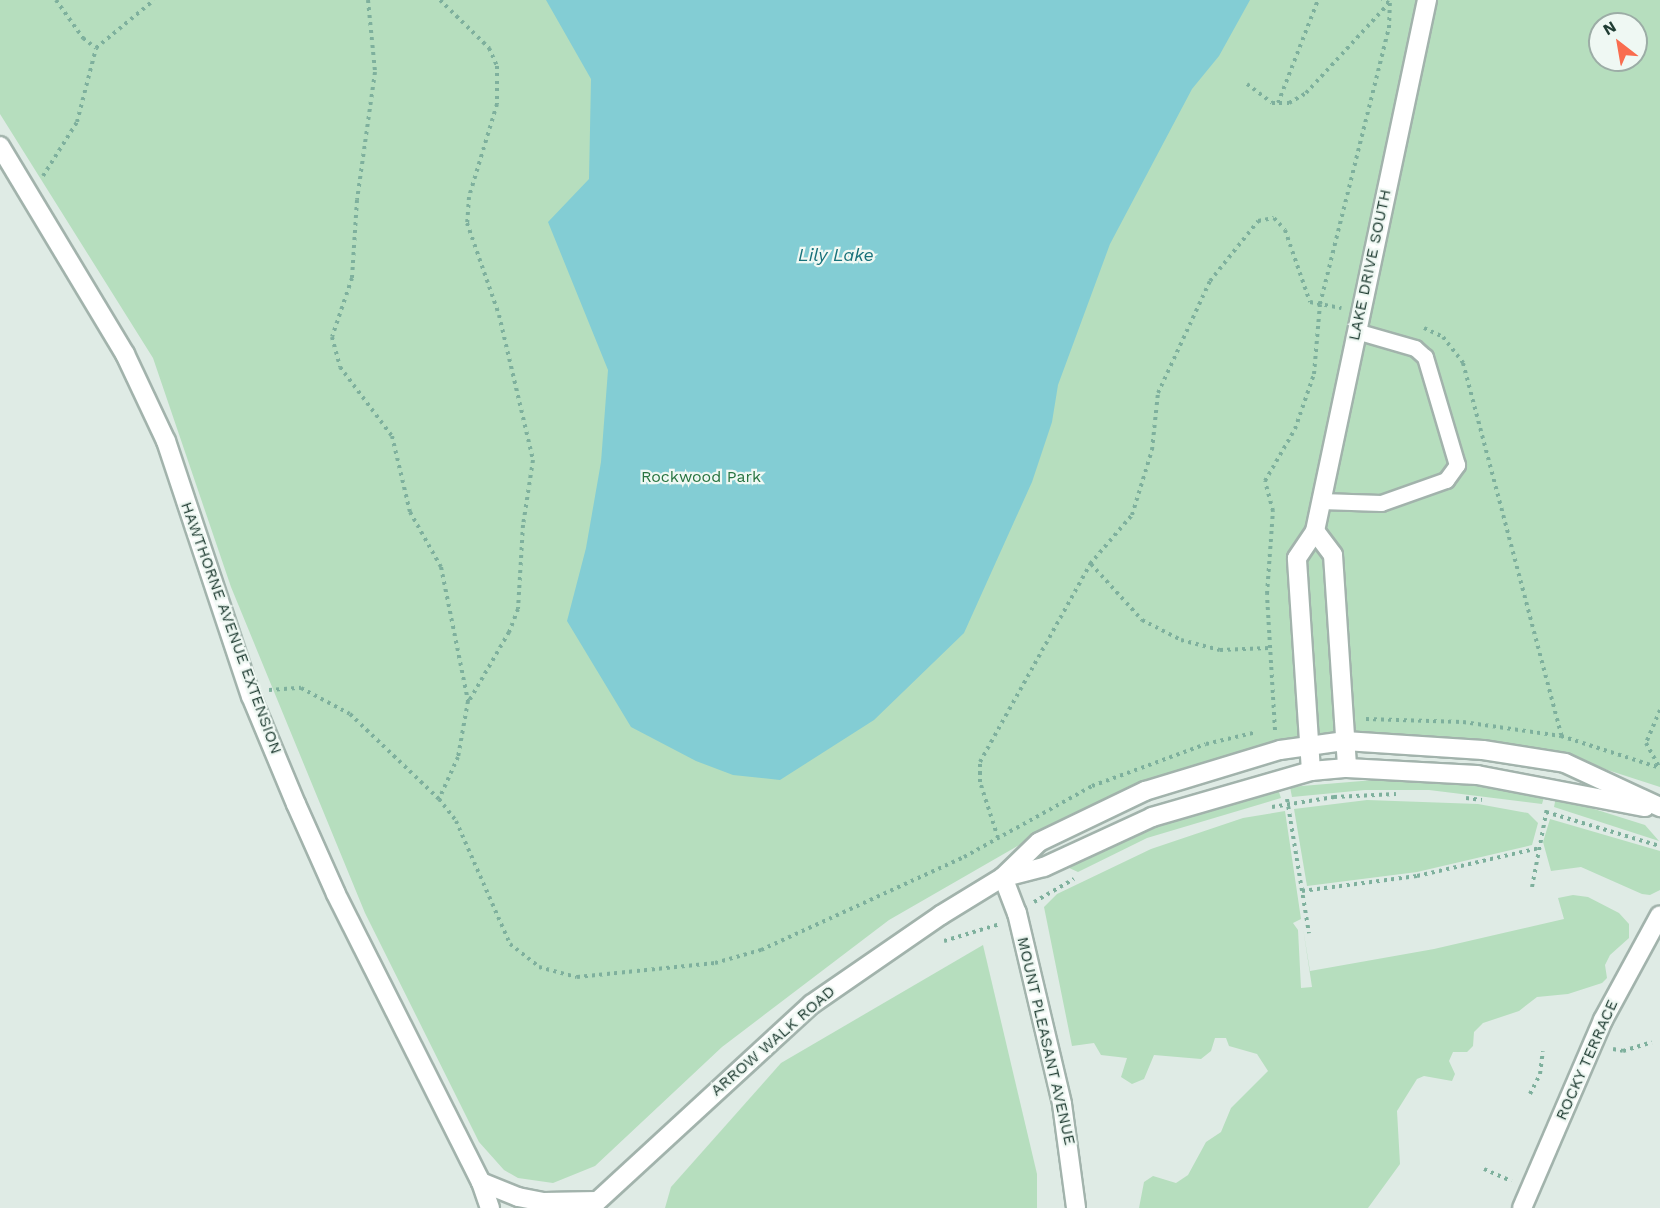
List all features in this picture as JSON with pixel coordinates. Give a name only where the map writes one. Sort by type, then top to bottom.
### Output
[{"type":"street","name":"LAKE DRIVE SOUTH","points":[[1311,771],[1297,558],[1315,531],[1427,0]]},
{"type":"street","name":"HAWTHORNE AVENUE EXTENSION","points":[[0,146],[125,354],[166,441],[251,696],[336,894],[481,1182],[489,1208]]},
{"type":"street","points":[[1315,531],[1333,555],[1347,768]]},
{"type":"street","points":[[1003,877],[1040,842],[1145,791],[1280,750],[1345,741],[1483,750],[1565,763],[1660,809]]},
{"type":"street","points":[[1003,877],[1044,867],[1152,817],[1311,771],[1347,768],[1477,775],[1660,809]]},
{"type":"street","name":"MOUNT PLEASANT AVENUE","points":[[1003,877],[1017,913],[1062,1104],[1076,1208]]},
{"type":"street","name":"ARROW WALK ROAD","points":[[593,1204],[812,1004],[932,921],[1003,877]]},
{"type":"street","name":"ROCKY TERRACE","points":[[1522,1208],[1593,1041],[1660,915]]},
{"type":"street","points":[[481,1182],[518,1197],[544,1202],[593,1204]]},
{"type":"lane","points":[[1321,501],[1381,503],[1446,480],[1457,465],[1425,357],[1415,348],[1356,332]]},
{"type":"path","points":[[56,0],[83,38],[96,48]]},
{"type":"path","points":[[31,198],[77,122],[96,48],[154,0]]},
{"type":"path","points":[[368,0],[375,72],[357,200],[352,278],[332,337],[340,367],[392,436],[410,512],[441,567],[468,701]]},
{"type":"path","points":[[439,799],[458,757],[468,701],[518,609],[523,525],[533,460],[530,437],[499,315],[467,223],[469,197],[497,104],[497,66],[489,48],[440,0]]},
{"type":"path","points":[[1278,103],[1318,0]]},
{"type":"path","points":[[1382,0],[1390,2]]},
{"type":"path","points":[[1247,84],[1264,100],[1289,104],[1306,93],[1390,2]]},
{"type":"path","points":[[1280,750],[1269,648],[1267,594],[1273,511],[1265,481],[1295,429],[1314,374],[1320,304],[1389,28],[1390,2]]},
{"type":"path","points":[[1090,564],[1142,620],[1181,640],[1220,650],[1269,648]]},
{"type":"path","points":[[251,696],[272,689],[301,688],[339,705],[439,799],[469,845],[492,911],[510,944],[539,967],[558,974],[585,978],[721,962],[761,950],[955,861],[1036,816]]},
{"type":"path","points":[[1660,710],[1646,742],[1660,768]]},
{"type":"path","points":[[1284,777],[1309,933]]},
{"type":"path","points":[[1265,808],[1334,797],[1403,795]]},
{"type":"path","points":[[1453,797],[1486,801]]},
{"type":"path","points":[[1536,810],[1660,846]]},
{"type":"path","points":[[1302,891],[1417,876],[1539,848]]},
{"type":"path","points":[[936,942],[993,929],[1079,877]]},
{"type":"path","points":[[1593,1041],[1623,1052],[1652,1042]]},
{"type":"path","points":[[1530,1094],[1540,1074],[1542,1051]]},
{"type":"path","points":[[1484,1169],[1530,1189]]},
{"type":"green space","name":"Rockwood Park","points":[[0,0],[1660,0],[1660,787],[1555,753],[1471,739],[1409,736],[1338,735],[1190,767],[1123,790],[1063,820],[889,920],[722,1047],[595,1166],[553,1183],[518,1178],[504,1170],[479,1142],[365,913],[231,587],[153,358],[0,114]]},
{"type":"green space","points":[[1398,778],[1465,781],[1545,794],[1542,804],[1429,790],[1365,790],[1292,797],[1290,787]]},
{"type":"green space","points":[[1278,789],[1281,798],[1147,838],[1078,872],[1067,867],[1155,823]]},
{"type":"green space","points":[[1556,797],[1645,825],[1659,841],[1554,807]]},
{"type":"green space","points":[[1367,800],[1478,804],[1528,813],[1538,823],[1532,845],[1417,872],[1307,886],[1294,809]]},
{"type":"green space","points":[[1285,811],[1301,919],[1293,923],[1298,930],[1301,988],[1312,987],[1303,928],[1310,971],[1434,949],[1564,919],[1558,898],[1573,895],[1588,897],[1619,913],[1629,924],[1629,938],[1610,955],[1605,965],[1607,978],[1602,983],[1568,994],[1537,997],[1519,1011],[1483,1023],[1474,1032],[1473,1046],[1467,1052],[1453,1052],[1449,1061],[1455,1074],[1452,1081],[1424,1076],[1417,1079],[1397,1111],[1400,1164],[1368,1208],[1139,1208],[1144,1182],[1153,1176],[1176,1183],[1188,1175],[1206,1142],[1221,1132],[1231,1108],[1268,1071],[1257,1054],[1229,1046],[1226,1038],[1215,1038],[1211,1051],[1201,1059],[1154,1055],[1144,1079],[1132,1084],[1121,1077],[1127,1058],[1101,1055],[1094,1043],[1072,1046],[1044,907],[1057,894],[1151,849],[1243,818]]},
{"type":"green space","points":[[1550,819],[1660,851],[1660,890],[1650,895],[1642,894],[1581,867],[1551,871],[1543,842]]},
{"type":"green space","points":[[983,945],[1037,1174],[1037,1208],[665,1208],[671,1187],[781,1063]]},
{"type":"water","name":"Lily Lake","points":[[546,0],[1250,0],[1219,56],[1192,89],[1110,244],[1058,385],[1052,422],[1032,482],[964,633],[874,720],[780,780],[733,775],[696,761],[631,727],[567,621],[586,548],[601,462],[608,370],[548,222],[589,179],[591,79]]}]
